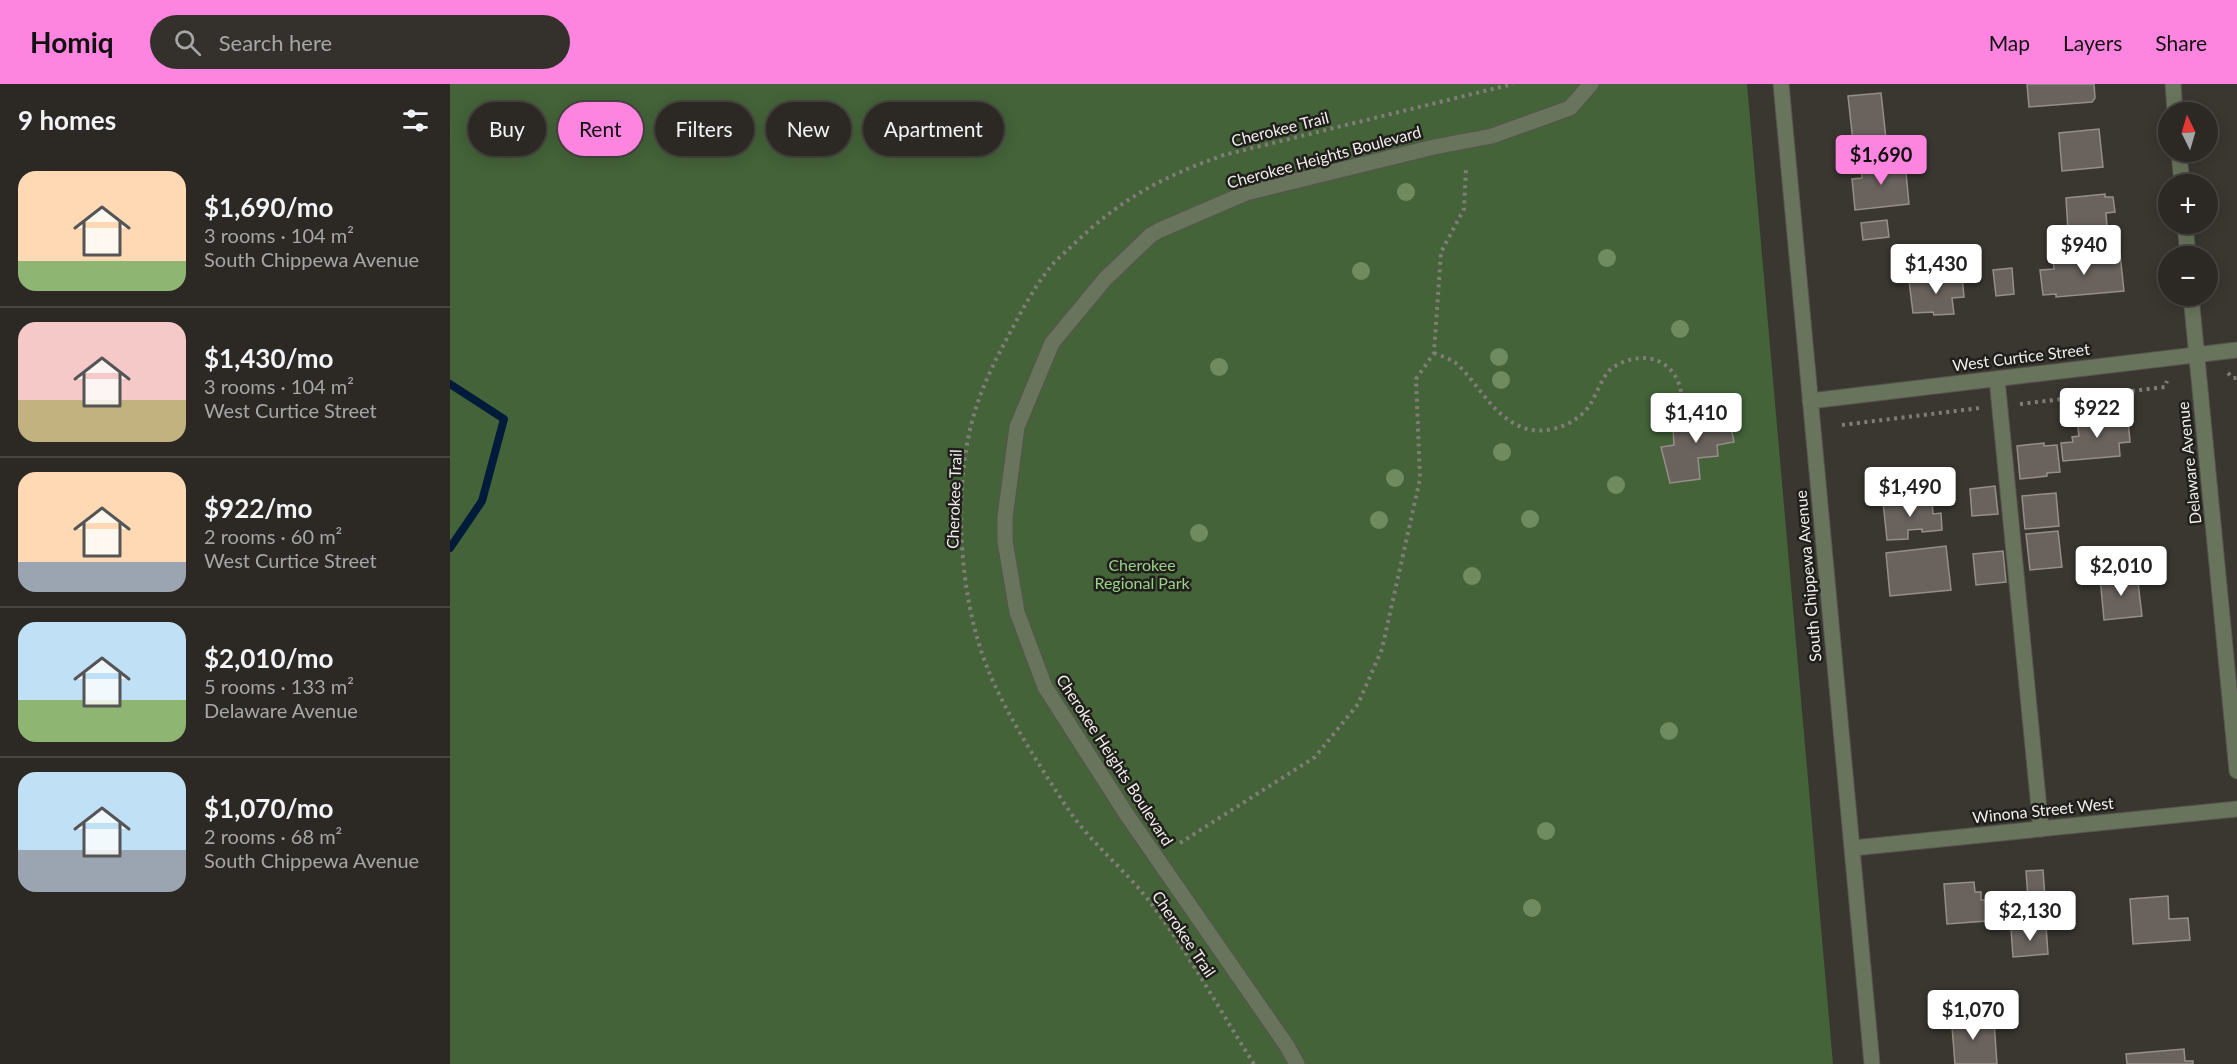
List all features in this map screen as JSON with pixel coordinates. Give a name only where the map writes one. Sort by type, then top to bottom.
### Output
[{"type":"street","name":"Cherokee Heights Boulevard","points":[[1297,1064],[1281,1036],[1127,815],[1045,687],[1017,612],[1005,541],[1005,517],[1017,427],[1052,342],[1105,279],[1160,230],[1246,193],[1434,147],[1492,136],[1570,108],[1591,84]]},
{"type":"street","name":"South Chippewa Avenue","points":[[1781,84],[1872,1064]]},
{"type":"street","points":[[2173,84],[2174,102]]},
{"type":"street","name":"Delaware Avenue","points":[[2193,306],[2237,771]]},
{"type":"street","name":"West Curtice Street","points":[[1810,400],[2237,350]]},
{"type":"street","points":[[1997,379],[2041,829]]},
{"type":"street","name":"Winona Street West","points":[[1852,848],[2237,809]]},
{"type":"path","name":"Cherokee Trail","points":[[1254,1064],[1158,912],[1128,876],[1088,836],[1070,812],[1017,726],[987,667],[973,624],[965,577],[961,530],[964,460],[975,409],[999,352],[1020,314],[1052,265],[1088,230],[1137,194],[1180,170],[1224,155],[1513,84]]},
{"type":"path","points":[[1180,843],[1315,757],[1358,704],[1382,649],[1420,479],[1416,379],[1434,353],[1441,252],[1464,209],[1466,168]]},
{"type":"path","points":[[1434,353],[1456,363],[1501,416],[1528,429],[1554,429],[1573,421],[1589,407],[1610,369],[1631,358],[1653,357],[1671,369],[1680,385],[1683,411]]},
{"type":"path","points":[[2227,373],[2237,378]]},
{"type":"green space","name":"Cherokee Regional Park","points":[[450,84],[1747,84],[1833,1064],[450,1064]]},
{"type":"building","points":[[2027,84],[2094,84],[2095,98],[2092,102],[2029,107]]},
{"type":"building","points":[[1881,93],[1887,148],[1854,151],[1848,96]]},
{"type":"building","points":[[2099,129],[2103,167],[2062,171],[2059,133]]},
{"type":"building","points":[[1905,162],[1909,204],[1855,210],[1852,179],[1862,178],[1861,166]]},
{"type":"building","points":[[2105,194],[2105,197],[2113,197],[2115,212],[2106,213],[2107,226],[2068,230],[2066,198]]},
{"type":"building","points":[[1887,220],[1889,237],[1863,240],[1861,223]]},
{"type":"building","points":[[2101,254],[2101,256],[2120,254],[2124,291],[2056,297],[2056,294],[2043,295],[2040,270],[2054,269],[2053,260]]},
{"type":"building","points":[[2012,268],[2014,294],[1996,296],[1993,270]]},
{"type":"building","points":[[1962,275],[1964,297],[1952,298],[1954,314],[1913,313],[1909,281]]},
{"type":"building","points":[[1727,409],[1734,442],[1717,445],[1718,456],[1698,458],[1700,479],[1670,483],[1661,447],[1674,445],[1673,428],[1694,426],[1692,413]]},
{"type":"building","points":[[2115,417],[2116,420],[2128,419],[2130,442],[2119,443],[2120,456],[2063,461],[2061,443],[2073,442],[2072,437],[2079,436],[2077,421]]},
{"type":"building","points":[[2044,443],[2044,446],[2057,445],[2060,472],[2020,479],[2017,446]]},
{"type":"building","points":[[1995,486],[1998,514],[1972,516],[1970,489]]},
{"type":"building","points":[[2056,493],[2059,526],[2025,529],[2022,496]]},
{"type":"building","points":[[1932,498],[1933,514],[1941,513],[1942,530],[1922,532],[1922,529],[1908,530],[1908,539],[1887,540],[1883,502]]},
{"type":"building","points":[[2058,531],[2062,567],[2030,570],[2026,534]]},
{"type":"building","points":[[1946,546],[1951,590],[1890,596],[1886,553]]},
{"type":"building","points":[[2003,551],[2006,582],[1976,585],[1973,554]]},
{"type":"building","points":[[2137,574],[2142,616],[2104,620],[2100,577]]},
{"type":"building","points":[[2043,870],[2045,898],[2028,899],[2026,871]]},
{"type":"building","points":[[1974,882],[1975,892],[1981,892],[1981,900],[1985,900],[1987,921],[1947,924],[1944,884]]},
{"type":"building","points":[[2168,896],[2169,919],[2188,918],[2190,940],[2133,944],[2130,899]]},
{"type":"building","points":[[2046,926],[2048,954],[2013,957],[2011,929]]},
{"type":"building","points":[[1970,1013],[1971,1023],[1994,1021],[1997,1064],[1955,1064],[1951,1014]]},
{"type":"building","points":[[2184,1049],[2185,1061],[2193,1061],[2193,1064],[2127,1064],[2126,1054]]},
{"type":"waterway","points":[[450,384],[504,419],[482,501],[450,548]]}]
